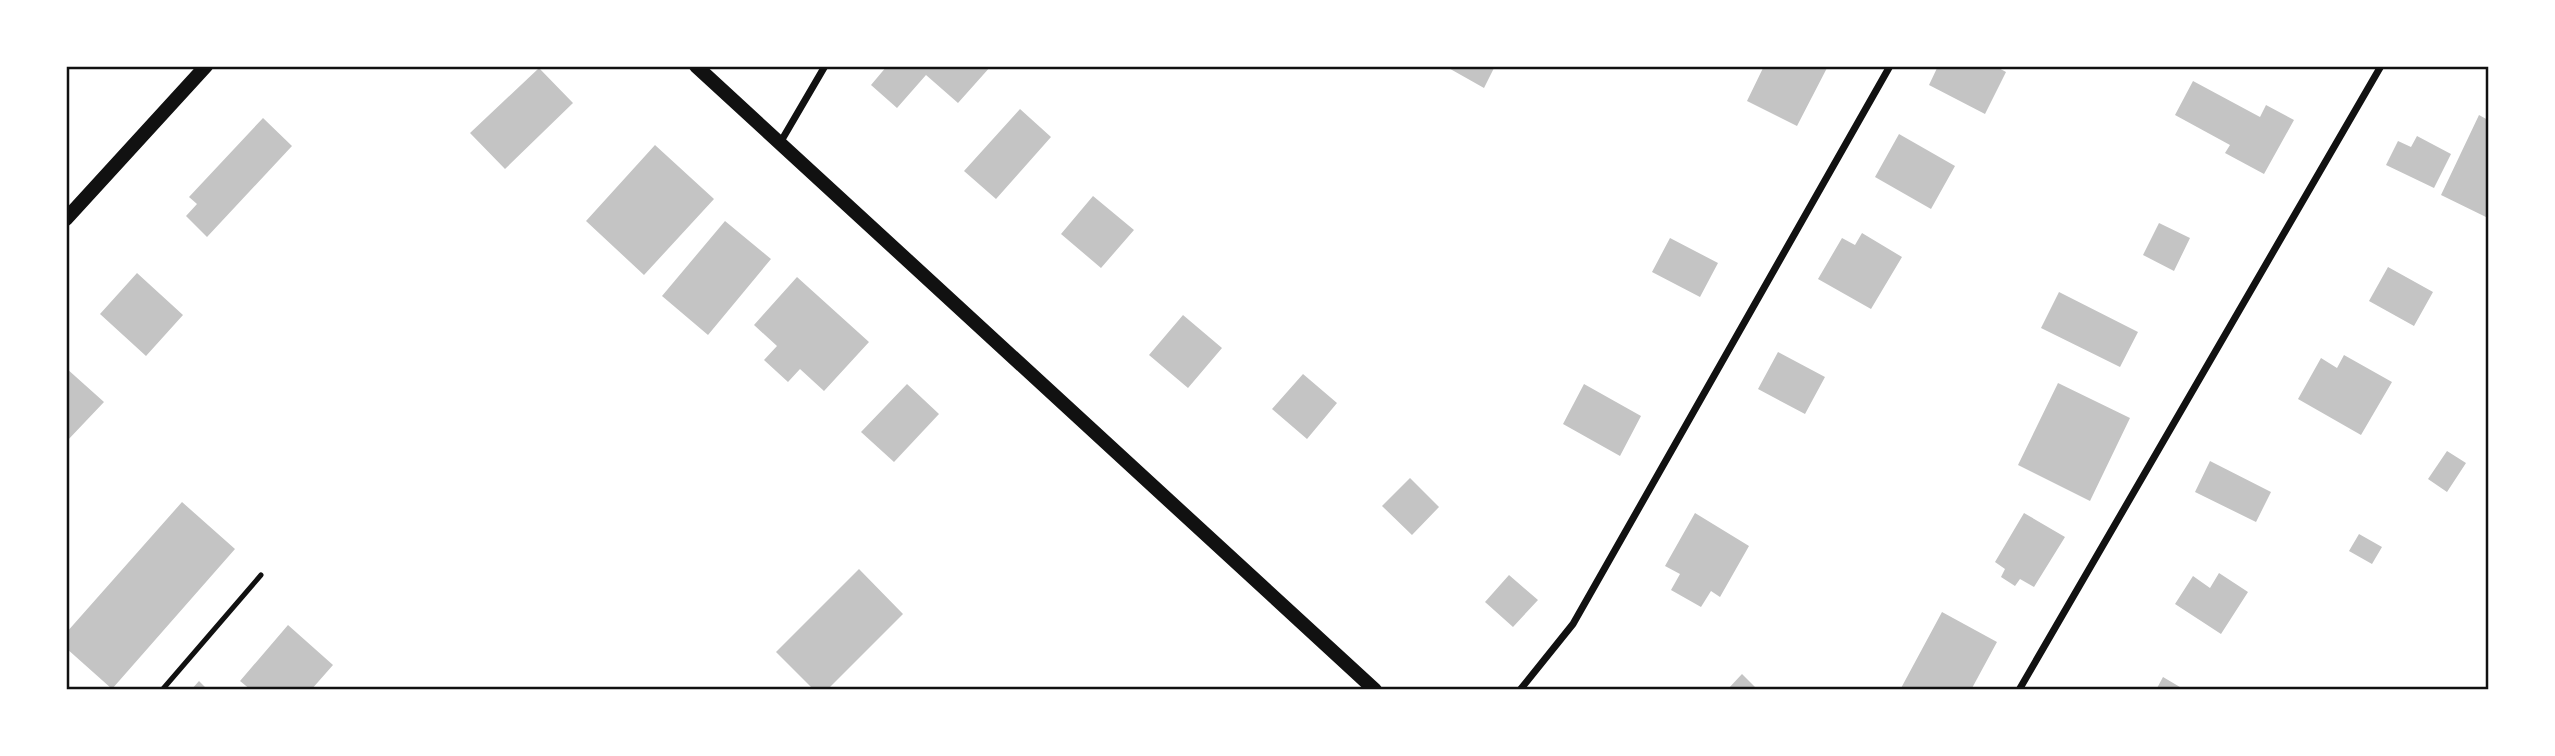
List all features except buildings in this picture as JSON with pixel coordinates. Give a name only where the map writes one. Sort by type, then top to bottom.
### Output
[{"type":"main road","points":[[66,219],[206,66]]},
{"type":"main road","points":[[696,66],[1375,690]]},
{"type":"street","points":[[780,144],[825,66]]},
{"type":"street","points":[[1520,690],[1573,624],[1890,66]]},
{"type":"street","points":[[2019,690],[2381,66]]},
{"type":"lane","points":[[162,690],[261,575]]}]
